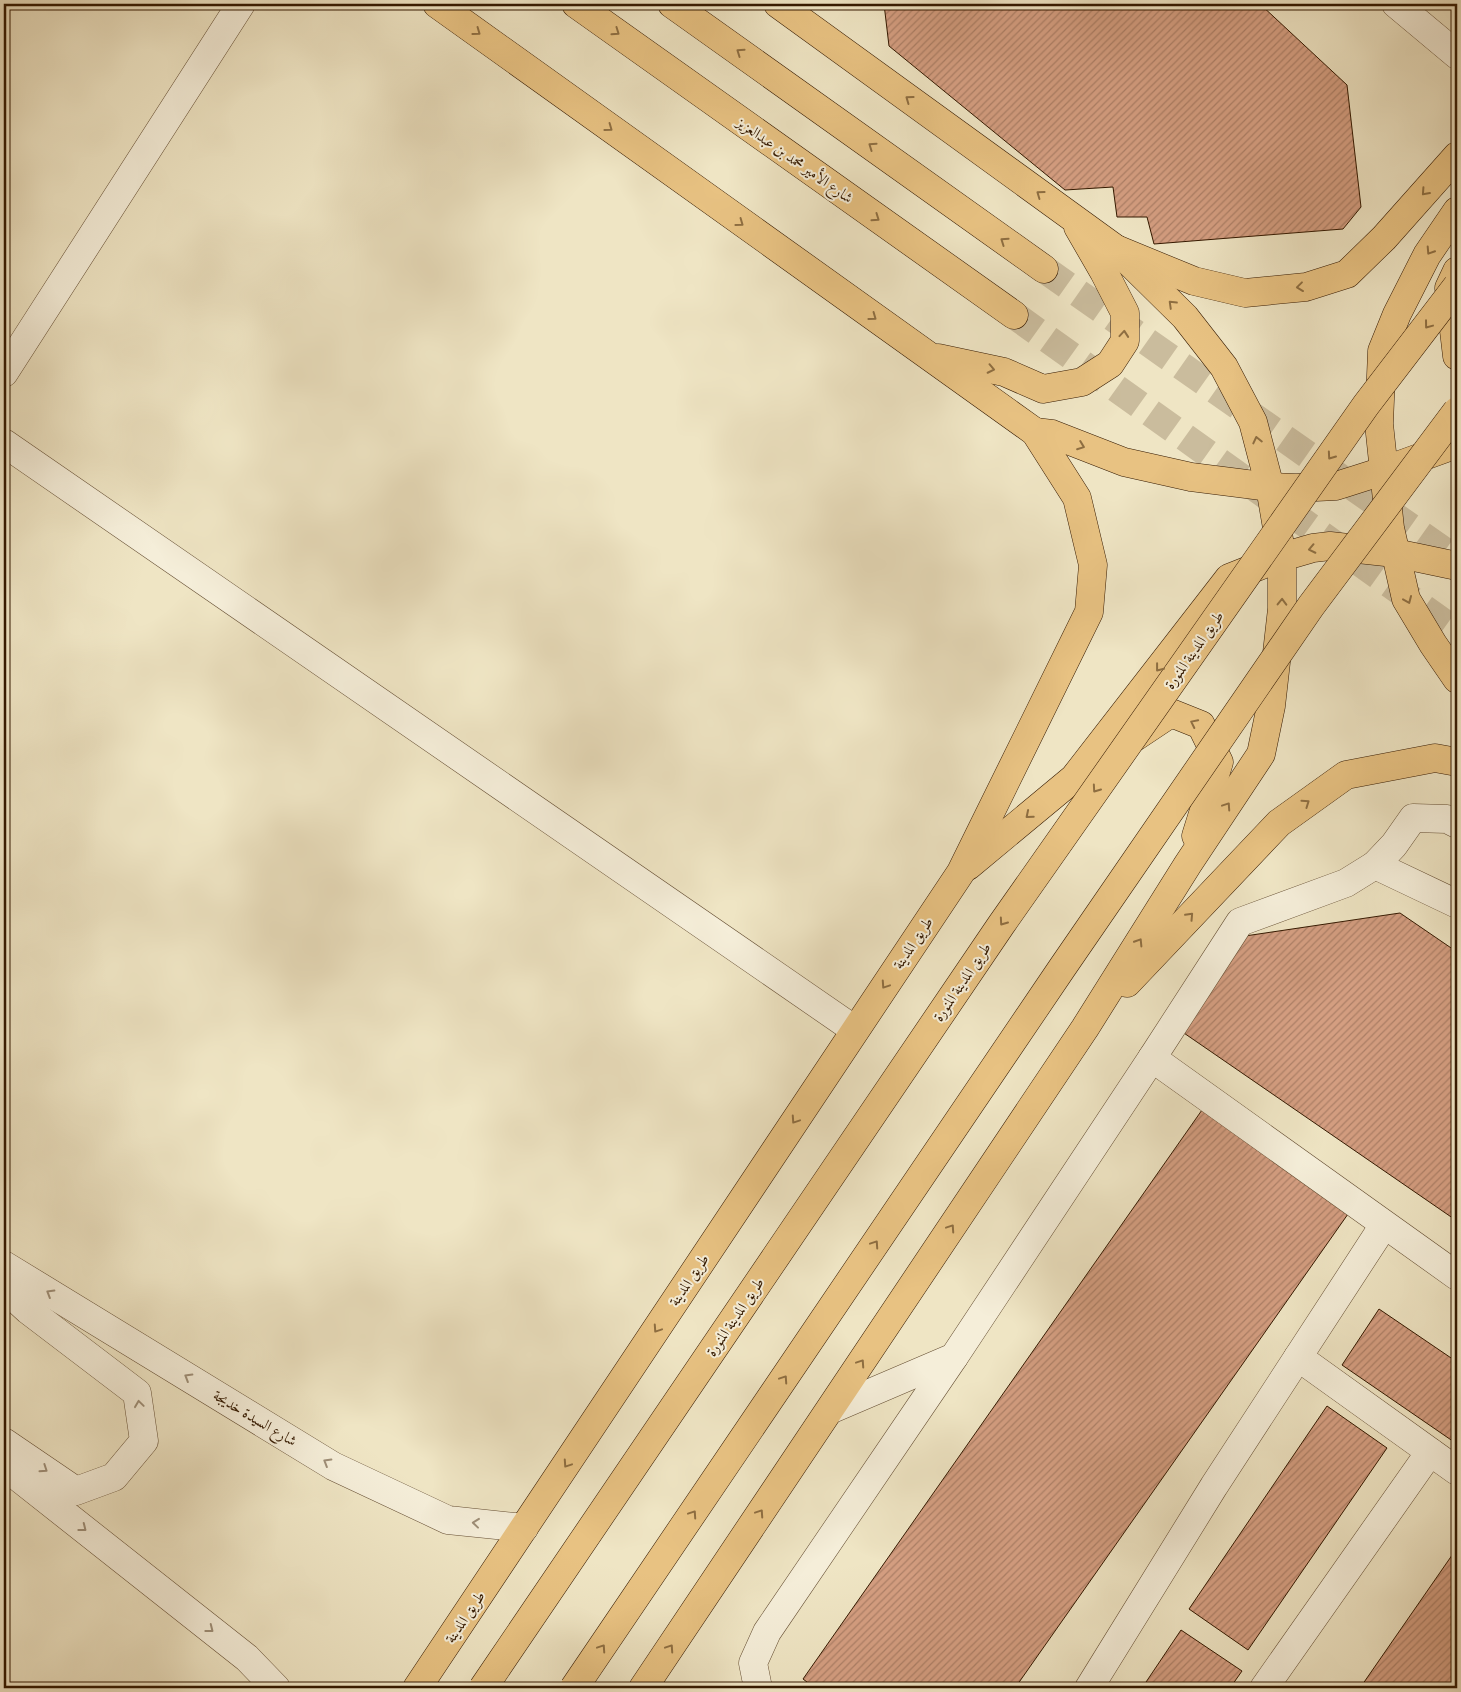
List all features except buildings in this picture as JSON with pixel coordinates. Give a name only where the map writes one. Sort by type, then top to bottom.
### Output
[{"type":"main road","points":[[437,4],[1035,432],[1077,498],[1093,565],[1089,612],[961,872]]},
{"type":"main road","name":"شارع الأمير محمد بن عبدالعزيز","points":[[576,4],[1014,315]]},
{"type":"main road","points":[[672,4],[1044,269]]},
{"type":"main road","points":[[650,1685],[830,1410],[1085,1028],[1188,864],[1261,754],[1271,706],[1282,610],[1282,556],[1270,487],[1253,422],[1224,367],[1185,317],[1116,249],[778,4]]},
{"type":"main road","points":[[1116,249],[1194,281],[1245,293],[1306,287],[1347,274],[1384,238],[1457,156]]},
{"type":"main road","points":[[1457,211],[1427,255],[1397,314],[1382,351],[1379,424],[1390,528],[1406,599],[1433,644],[1457,678]]},
{"type":"main road","points":[[927,356],[1004,372],[1043,389],[1082,382],[1110,364],[1125,341],[1125,313],[1073,218]]},
{"type":"main road","points":[[1457,271],[1449,288],[1457,356]]},
{"type":"main road","name":"طريق المدينة المنورة","points":[[483,1688],[1001,925],[1366,405],[1457,286]]},
{"type":"main road","points":[[574,1688],[1056,976],[1311,606],[1457,411]]},
{"type":"main road","points":[[1035,432],[1052,434],[1134,464],[1191,477],[1270,487],[1296,488],[1336,486],[1384,472],[1457,444]]},
{"type":"main road","points":[[1074,778],[1229,578],[1282,556],[1313,548],[1330,546],[1396,553],[1457,566]]},
{"type":"main road","points":[[961,872],[1074,778],[1171,713],[1201,725],[1219,762],[1188,864]]},
{"type":"main road","points":[[1085,1028],[1279,823],[1346,775],[1435,758],[1457,762]]},
{"type":"main road","name":"طريق المدينة","points":[[417,1688],[961,872]]},
{"type":"street","points":[[4,373],[241,4]]},
{"type":"street","points":[[1396,4],[1457,55]]},
{"type":"street","points":[[4,443],[855,1030]]},
{"type":"street","points":[[758,1688],[753,1663],[767,1632],[954,1357],[1240,922],[1346,883],[1375,865],[1394,845],[1412,818],[1447,820],[1457,824]]},
{"type":"street","points":[[1375,865],[1457,904]]},
{"type":"street","points":[[1152,1058],[1457,1276]]},
{"type":"street","points":[[1089,1688],[1214,1486],[1384,1224]]},
{"type":"street","name":"شارع السيدة خديجة","points":[[4,1264],[333,1466],[448,1520],[524,1528]]},
{"type":"street","points":[[4,1288],[28,1310],[137,1394],[144,1440],[114,1477],[76,1491],[4,1442]]},
{"type":"street","points":[[830,1410],[954,1357]]},
{"type":"street","points":[[1298,1357],[1457,1471]]},
{"type":"street","points":[[1264,1688],[1430,1452]]},
{"type":"street","points":[[4,1466],[247,1658],[276,1688]]},
{"type":"tunnel","points":[[1044,269],[1457,560]]},
{"type":"tunnel","points":[[1014,315],[1457,632]]}]
